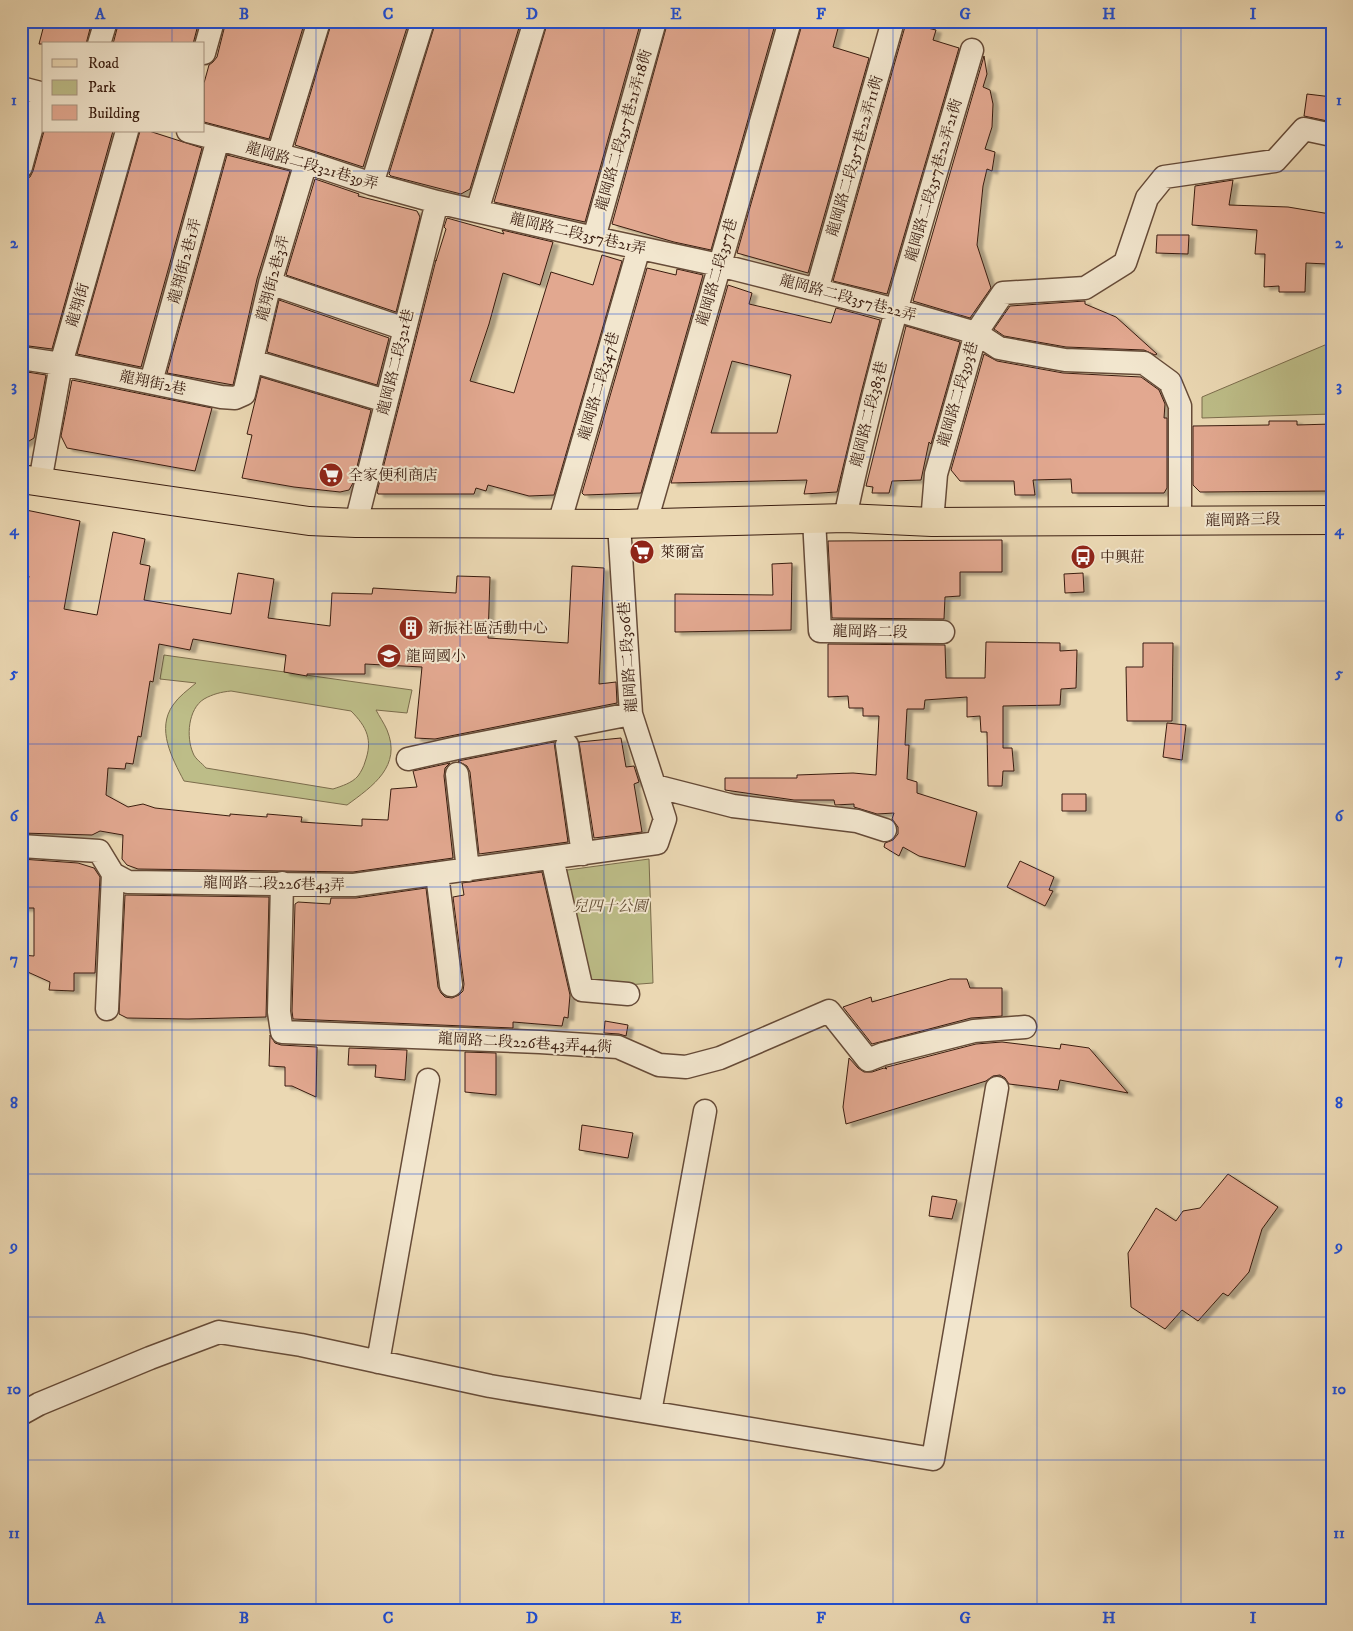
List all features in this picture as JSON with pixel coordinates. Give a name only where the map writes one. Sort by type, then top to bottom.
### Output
[{"type":"main road","name":"龍岡路三段","points":[[31,480],[309,521],[356,523],[619,524],[845,518],[932,522],[1332,520]]},
{"type":"lane","points":[[100,42],[106,21]]},
{"type":"lane","points":[[205,49],[213,21]]},
{"type":"lane","points":[[278,155],[319,21]]},
{"type":"lane","points":[[372,184],[423,21]]},
{"type":"lane","points":[[477,211],[535,21]]},
{"type":"lane","name":"龍岡路二段357巷21弄18衖","points":[[594,238],[655,21]]},
{"type":"lane","name":"龍岡路二段357巷","points":[[646,522],[790,21]]},
{"type":"lane","name":"龍岡路二段357巷22弄11衖","points":[[817,290],[893,21]]},
{"type":"lane","name":"龍岡路二段357巷22弄21衖","points":[[896,310],[972,50]]},
{"type":"lane","points":[[21,167],[35,92]]},
{"type":"lane","name":"龍岡路二段393巷","points":[[932,522],[936,474],[976,333],[1003,293],[1085,288],[1125,263],[1147,198],[1164,177],[1275,161],[1304,129],[1332,135]]},
{"type":"lane","name":"龍翔街","points":[[31,480],[61,364],[126,132]]},
{"type":"lane","name":"龍岡路二段321巷39弄","points":[[192,132],[306,162],[372,184],[436,202]]},
{"type":"lane","name":"龍翔街2巷1弄","points":[[151,382],[218,139]]},
{"type":"lane","name":"龍翔街2巷3弄","points":[[244,394],[270,283],[306,162]]},
{"type":"lane","name":"龍岡路二段357巷21弄","points":[[436,202],[719,265]]},
{"type":"lane","name":"龍岡路二段321巷","points":[[356,523],[436,202]]},
{"type":"lane","name":"龍岡路二段347巷","points":[[559,524],[639,248]]},
{"type":"lane","name":"龍岡路二段357巷22弄","points":[[719,265],[896,310],[976,333],[999,348],[1065,360],[1144,363],[1170,382],[1180,406],[1167,521]]},
{"type":"lane","points":[[270,283],[405,329]]},
{"type":"lane","name":"龍岡路二段383巷","points":[[845,518],[859,450],[896,310]]},
{"type":"lane","name":"龍翔街2巷","points":[[21,358],[61,364],[221,397],[235,398],[244,394]]},
{"type":"lane","points":[[252,360],[386,401]]},
{"type":"lane","name":"龍岡路二段","points":[[814,519],[820,631],[943,632]]},
{"type":"lane","name":"龍岡路二段306巷","points":[[619,524],[631,714],[665,819],[657,843]]},
{"type":"lane","points":[[408,759],[631,714]]},
{"type":"lane","points":[[567,745],[583,854]]},
{"type":"lane","points":[[458,774],[468,870]]},
{"type":"lane","points":[[655,786],[733,806],[857,821],[885,830]]},
{"type":"lane","name":"龍岡路二段226巷43弄","points":[[113,874],[128,882],[354,885],[657,843]]},
{"type":"lane","points":[[21,846],[99,851],[113,874],[107,1009]]},
{"type":"lane","points":[[552,858],[582,990],[628,994]]},
{"type":"lane","points":[[437,874],[451,986]]},
{"type":"lane","name":"龍岡路二段226巷43弄44衖","points":[[282,884],[279,1012],[282,1032],[540,1042],[618,1048],[659,1065],[686,1067],[720,1058],[829,1011],[868,1060],[883,1054],[974,1031],[1025,1027]]},
{"type":"lane","points":[[378,1362],[428,1080]]},
{"type":"lane","points":[[21,1414],[39,1404],[150,1358],[219,1332],[301,1346],[490,1386],[933,1459],[997,1088]]},
{"type":"lane","points":[[650,1412],[705,1111]]},
{"type":"green space","points":[[1332,342],[1332,414],[1202,418],[1202,397]]},
{"type":"green space","points":[[164,655],[412,690],[407,713],[376,710],[387,730],[391,743],[388,765],[375,782],[347,805],[184,781],[171,753],[166,734],[166,724],[168,714],[175,702],[196,683],[160,679]],"holes":[[[231,691],[351,711],[365,728],[368,740],[367,754],[358,776],[350,782],[333,789],[206,768],[195,757],[191,746],[189,732],[195,709],[204,699],[220,693]]]},
{"type":"green space","name":"兒四十公園","points":[[649,859],[653,983],[601,987],[584,974],[560,871]]},
{"type":"building","points":[[45,21],[92,21],[87,42],[42,42],[42,44],[39,44]]},
{"type":"building","points":[[119,21],[199,21],[194,42],[114,42]]},
{"type":"building","points":[[226,21],[305,21],[269,139],[205,122],[205,79],[209,65],[217,57]]},
{"type":"building","points":[[332,21],[409,21],[363,167],[295,145]]},
{"type":"building","points":[[436,21],[521,21],[470,189],[461,194],[389,174]]},
{"type":"building","points":[[548,21],[641,21],[585,222],[494,202]]},
{"type":"building","points":[[668,21],[776,21],[711,250],[674,242],[612,224]]},
{"type":"building","points":[[803,21],[840,21],[833,47],[869,58],[808,273],[737,253]]},
{"type":"building","points":[[906,23],[936,30],[933,40],[959,48],[887,294],[833,281]]},
{"type":"building","points":[[984,56],[987,74],[983,87],[990,90],[993,104],[992,127],[985,149],[995,152],[992,171],[987,169],[983,186],[977,245],[991,288],[970,318],[913,301]]},
{"type":"building","points":[[1307,94],[1332,97],[1332,122],[1304,116]]},
{"type":"building","points":[[44,132],[113,132],[52,349],[21,345],[21,180],[30,177]]},
{"type":"building","points":[[140,132],[152,132],[202,148],[141,367],[77,354]]},
{"type":"building","points":[[227,155],[290,171],[257,279],[233,385],[167,373]]},
{"type":"building","points":[[315,179],[359,194],[358,196],[417,211],[420,217],[396,312],[286,275]]},
{"type":"building","points":[[1233,180],[1229,205],[1288,207],[1330,214],[1327,264],[1306,263],[1305,292],[1279,292],[1279,286],[1264,287],[1265,254],[1255,254],[1257,230],[1192,225],[1195,186]]},
{"type":"building","points":[[447,218],[504,234],[502,230],[553,242],[540,285],[503,273],[489,324],[470,381],[514,393],[551,272],[593,285],[602,255],[622,261],[554,495],[529,496],[488,485],[486,491],[476,488],[474,494],[378,494],[377,492],[436,260],[446,229],[444,227]]},
{"type":"building","points":[[1157,235],[1189,235],[1188,254],[1156,253]]},
{"type":"building","points":[[647,268],[676,275],[677,269],[703,275],[641,493],[584,495],[582,493]]},
{"type":"building","points":[[728,285],[752,293],[749,304],[831,323],[836,308],[880,320],[837,492],[804,494],[807,480],[671,483]],"holes":[[[732,361],[791,375],[777,433],[711,433]]]},
{"type":"building","points":[[279,300],[389,338],[377,385],[267,352]]},
{"type":"building","points":[[1085,301],[1085,304],[1116,317],[1157,354],[1155,355],[1144,350],[1066,347],[1004,336],[994,329],[1010,306]]},
{"type":"building","points":[[906,326],[960,342],[931,444],[929,442],[921,480],[892,481],[889,493],[872,493],[873,487],[866,486]]},
{"type":"building","points":[[984,354],[997,361],[1063,373],[1141,377],[1159,390],[1165,404],[1164,418],[1167,418],[1167,488],[1164,493],[1072,493],[1071,479],[1033,480],[1035,495],[1015,495],[1014,481],[960,481],[951,470]]},
{"type":"building","points":[[21,371],[46,375],[34,438],[21,446]]},
{"type":"building","points":[[261,377],[371,410],[353,483],[349,490],[340,492],[294,487],[242,478],[252,435],[247,434]]},
{"type":"building","points":[[72,380],[212,408],[195,471],[67,448],[61,436]]},
{"type":"building","points":[[1269,421],[1297,421],[1297,425],[1332,424],[1332,491],[1200,492],[1193,485],[1193,426],[1269,425]]},
{"type":"building","points":[[21,509],[80,521],[64,609],[97,615],[113,532],[145,539],[140,564],[150,566],[144,600],[231,614],[238,573],[274,579],[268,618],[330,626],[332,593],[372,594],[373,588],[456,593],[457,576],[490,577],[488,638],[568,643],[572,566],[604,568],[599,684],[616,682],[617,703],[435,739],[415,738],[422,667],[365,664],[365,674],[307,674],[307,676],[284,672],[286,655],[193,639],[190,650],[159,644],[153,682],[150,681],[141,737],[138,736],[133,764],[126,763],[125,769],[108,768],[106,795],[128,807],[143,804],[155,808],[230,816],[230,814],[267,817],[267,814],[302,817],[301,822],[362,826],[362,819],[388,820],[391,789],[417,787],[413,771],[450,763],[445,768],[444,776],[453,858],[353,872],[138,869],[127,865],[122,859],[123,835],[100,831],[92,835],[21,833],[21,733],[23,733],[27,697],[23,697],[25,676],[21,675],[21,673],[28,619],[21,617],[29,576],[21,575]]},
{"type":"building","points":[[1002,540],[1002,572],[960,572],[960,596],[945,597],[944,619],[832,618],[828,541]]},
{"type":"building","points":[[792,563],[791,630],[675,632],[675,594],[773,595],[772,564]]},
{"type":"building","points":[[1083,573],[1084,592],[1065,593],[1064,574]]},
{"type":"building","points":[[986,642],[1060,643],[1060,651],[1077,650],[1076,688],[1061,689],[1060,705],[1003,706],[1003,748],[1012,748],[1014,771],[1003,771],[1002,786],[988,786],[987,732],[981,732],[980,716],[967,717],[967,697],[925,700],[924,709],[907,709],[905,745],[909,745],[907,779],[917,782],[917,793],[977,812],[965,867],[919,856],[903,847],[899,856],[884,847],[885,843],[893,840],[898,834],[898,827],[892,819],[894,813],[877,814],[854,807],[854,804],[835,805],[834,800],[794,800],[725,790],[725,778],[797,778],[797,775],[853,773],[876,775],[879,716],[863,716],[863,708],[849,708],[848,696],[828,697],[828,644],[945,645],[946,678],[985,678]]},
{"type":"building","points":[[1143,643],[1173,643],[1172,721],[1127,721],[1126,667],[1143,667]]},
{"type":"building","points":[[1167,723],[1186,725],[1182,760],[1163,757]]},
{"type":"building","points":[[621,738],[626,767],[634,766],[639,782],[634,784],[642,832],[594,838],[579,742]]},
{"type":"building","points":[[554,742],[568,842],[479,854],[470,772],[467,766],[458,761]]},
{"type":"building","points":[[1062,794],[1086,794],[1086,811],[1062,811]]},
{"type":"building","points":[[21,859],[78,863],[94,868],[100,877],[95,973],[74,973],[74,991],[49,990],[50,982],[21,969],[21,955],[34,956],[34,908],[21,908]]},
{"type":"building","points":[[1020,861],[1054,877],[1049,890],[1053,891],[1045,906],[1007,887]]},
{"type":"building","points":[[542,872],[570,995],[568,1018],[564,1017],[562,1026],[513,1022],[513,1028],[293,1019],[295,904],[298,902],[330,904],[331,898],[356,898],[426,888],[438,987],[445,997],[452,998],[463,991],[464,984],[453,897],[464,895],[462,883]]},
{"type":"building","points":[[125,895],[269,897],[266,1017],[127,1018],[119,1014]]},
{"type":"building","points":[[950,979],[967,979],[970,988],[1002,988],[1002,1016],[971,1018],[872,1044],[843,1007],[871,997],[872,1002]]},
{"type":"building","points":[[605,1021],[628,1025],[626,1036],[604,1033]]},
{"type":"building","points":[[270,1035],[275,1043],[281,1045],[317,1047],[316,1097],[292,1086],[285,1086],[285,1067],[269,1066]]},
{"type":"building","points":[[1002,1042],[1060,1049],[1061,1044],[1089,1048],[1128,1093],[1060,1080],[1058,1090],[1009,1084],[1000,1075],[846,1124],[843,1107],[849,1058],[864,1072],[872,1072],[976,1044]]},
{"type":"building","points":[[349,1048],[407,1050],[405,1080],[375,1077],[376,1065],[348,1065]]},
{"type":"building","points":[[465,1052],[496,1053],[496,1095],[465,1092]]},
{"type":"building","points":[[582,1125],[633,1133],[628,1158],[579,1150]]},
{"type":"building","points":[[1228,1174],[1278,1207],[1262,1229],[1249,1272],[1228,1296],[1223,1293],[1198,1321],[1182,1310],[1165,1329],[1131,1307],[1128,1253],[1156,1208],[1176,1221],[1183,1211],[1200,1208]]},
{"type":"building","points":[[932,1196],[957,1200],[952,1219],[929,1216]]},
{"type":"place","name":"全家便利商店","points":[[331,475]]},
{"type":"place","name":"萊爾富","points":[[642,552]]},
{"type":"place","name":"中興莊","points":[[1083,557]]},
{"type":"place","name":"新振社區活動中心","points":[[411,628]]},
{"type":"place","name":"龍岡國小","points":[[389,656]]}]
